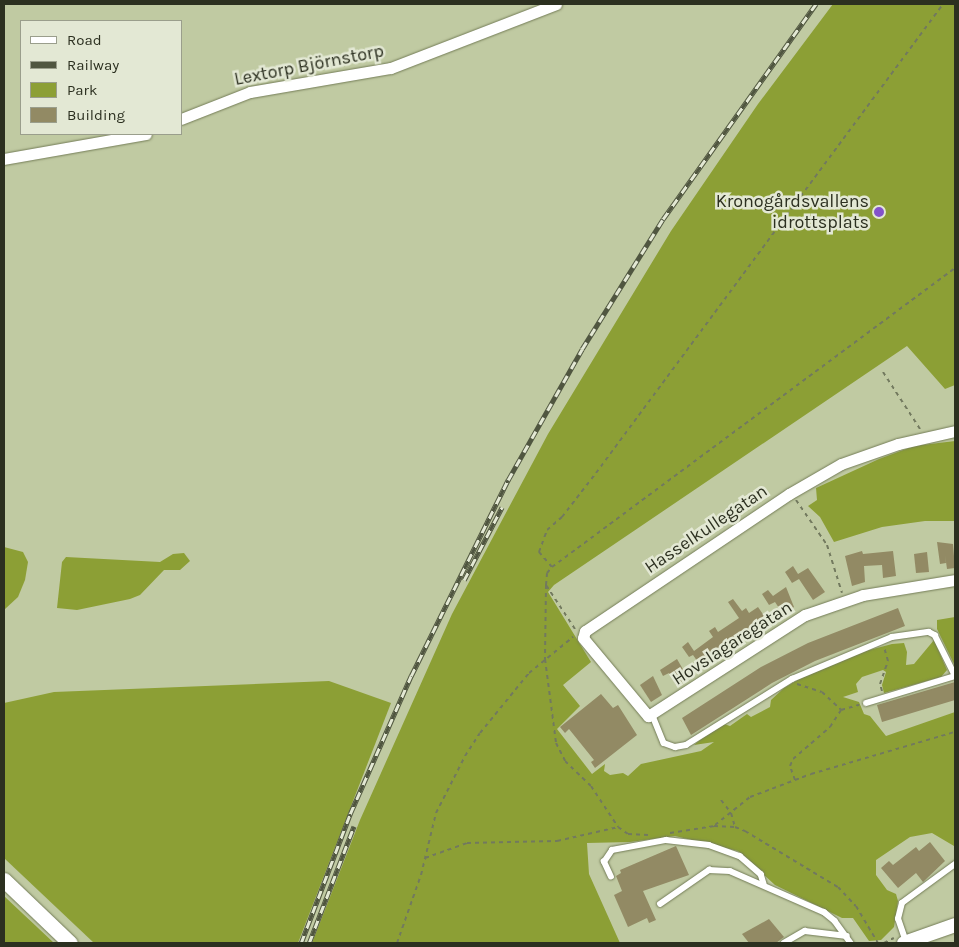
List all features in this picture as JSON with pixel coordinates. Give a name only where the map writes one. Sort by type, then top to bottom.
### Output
[{"type":"main road","points":[[4,880],[70,943]]},
{"type":"street","name":"Lextorp Björnstorp","points":[[182,119],[250,92],[391,68],[556,4]]},
{"type":"street","points":[[4,160],[141,135]]},
{"type":"street","name":"Hasselkullegatan","points":[[651,716],[582,635],[789,494],[841,464],[898,444],[955,432]]},
{"type":"street","name":"Hovslagaregatan","points":[[651,716],[789,624],[844,600],[955,580]]},
{"type":"street","points":[[905,943],[955,925]]},
{"type":"lane","points":[[651,716],[664,743],[675,747],[686,745],[792,679],[882,640],[929,632],[935,635],[955,675],[866,703]]},
{"type":"lane","points":[[611,878],[604,862],[612,850],[666,840],[709,846],[740,856],[761,874],[764,884]]},
{"type":"lane","points":[[905,943],[898,918],[902,903],[955,864]]},
{"type":"lane","points":[[660,904],[709,870],[730,871],[764,884],[824,912],[847,936],[851,943]]},
{"type":"lane","points":[[784,943],[805,931],[847,936]]},
{"type":"path","points":[[552,567],[539,552],[547,530],[562,517],[596,473],[943,4]]},
{"type":"path","points":[[654,834],[628,834],[618,827],[592,786],[561,754],[553,728],[545,659],[546,584],[548,573],[552,567],[955,268]]},
{"type":"path","points":[[883,372],[926,438]]},
{"type":"path","points":[[789,494],[827,545],[844,600]]},
{"type":"path","points":[[397,943],[444,793],[465,756],[507,697],[545,659],[578,634],[546,584]]},
{"type":"path","points":[[882,640],[888,661],[880,684],[883,698]]},
{"type":"path","points":[[792,679],[798,685],[822,692],[841,710]]},
{"type":"path","points":[[795,780],[790,766],[793,759],[830,727],[841,710],[866,703]]},
{"type":"path","points":[[714,826],[750,797],[795,780],[955,732]]},
{"type":"path","points":[[721,800],[731,813],[735,827]]},
{"type":"path","points":[[662,833],[714,826],[735,827],[838,887],[856,906],[878,943]]},
{"type":"path","points":[[425,858],[468,843],[557,841],[618,827]]},
{"type":"green space","points":[[833,4],[955,4],[955,385],[945,389],[907,346],[554,585],[548,592],[591,662],[563,685],[580,706],[557,729],[592,774],[605,764],[604,771],[610,775],[623,773],[628,776],[641,764],[701,751],[714,742],[694,745],[700,740],[724,724],[730,726],[747,714],[751,717],[770,707],[771,700],[784,688],[806,675],[858,653],[892,644],[904,643],[907,652],[906,665],[914,664],[934,640],[947,670],[941,677],[884,693],[882,685],[886,672],[883,670],[862,677],[856,684],[858,692],[843,697],[859,702],[864,714],[870,716],[886,736],[955,712],[954,846],[932,833],[910,837],[876,860],[876,875],[887,890],[896,894],[898,901],[894,927],[881,940],[869,941],[853,918],[842,918],[775,885],[738,851],[675,836],[630,842],[587,843],[589,874],[620,943],[312,943],[360,820],[452,614],[548,434],[671,231],[758,104]]},
{"type":"green space","points":[[955,441],[955,521],[925,521],[882,527],[834,542],[820,517],[808,506],[817,500],[816,488],[879,459],[914,446]]},
{"type":"green space","points":[[4,547],[23,552],[28,562],[25,580],[18,597],[4,610]]},
{"type":"green space","points":[[184,553],[190,561],[180,570],[164,570],[140,595],[130,599],[77,610],[57,608],[62,562],[66,557],[160,562],[173,554]]},
{"type":"green space","points":[[955,617],[955,666],[937,629],[937,620]]},
{"type":"green space","points":[[329,681],[391,703],[298,943],[94,943],[4,858],[4,703],[54,692]]},
{"type":"green space","points":[[4,896],[54,943],[4,943]]},
{"type":"building","points":[[937,542],[953,544],[955,568],[947,569],[945,555],[946,563],[940,564]]},
{"type":"building","points":[[862,551],[863,554],[893,551],[896,576],[883,578],[882,565],[864,566],[865,582],[852,586],[845,556]]},
{"type":"building","points":[[927,552],[929,572],[916,573],[914,554]]},
{"type":"building","points":[[793,566],[798,574],[808,568],[825,592],[813,600],[799,579],[792,583],[785,572]]},
{"type":"building","points":[[786,587],[794,607],[783,614],[775,602],[769,605],[762,594],[768,590],[773,596]]},
{"type":"building","points":[[733,599],[742,611],[746,608],[749,613],[758,607],[769,623],[702,668],[693,655],[689,657],[682,647],[688,642],[694,651],[713,637],[709,631],[715,627],[718,632],[739,618],[728,602]]},
{"type":"building","points":[[898,608],[905,626],[815,661],[772,683],[691,735],[682,718],[761,667],[808,643]]},
{"type":"building","points":[[677,659],[688,678],[676,685],[669,673],[663,676],[660,670]]},
{"type":"building","points":[[653,676],[662,695],[651,702],[640,685]]},
{"type":"building","points":[[955,682],[955,700],[882,722],[877,705]]},
{"type":"building","points":[[601,694],[613,708],[618,705],[637,735],[595,768],[591,762],[594,760],[569,729],[565,733],[560,727]]},
{"type":"building","points":[[930,842],[945,861],[923,882],[916,873],[898,888],[881,868],[889,861],[893,865],[916,847],[919,851]]},
{"type":"building","points":[[676,846],[689,875],[643,891],[656,920],[649,923],[647,918],[628,927],[614,895],[622,891],[616,876],[621,873],[620,870]]},
{"type":"building","points":[[769,919],[784,937],[776,943],[749,943],[742,934]]},
{"type":"railway","points":[[301,943],[350,814],[411,676],[508,480],[582,349],[663,219],[816,4]]},
{"type":"railway","points":[[464,580],[502,507]]},
{"type":"railway","points":[[309,943],[354,826]]},
{"type":"place","name":"Kronogårdsvallens idrottsplats","points":[[879,212]]}]
